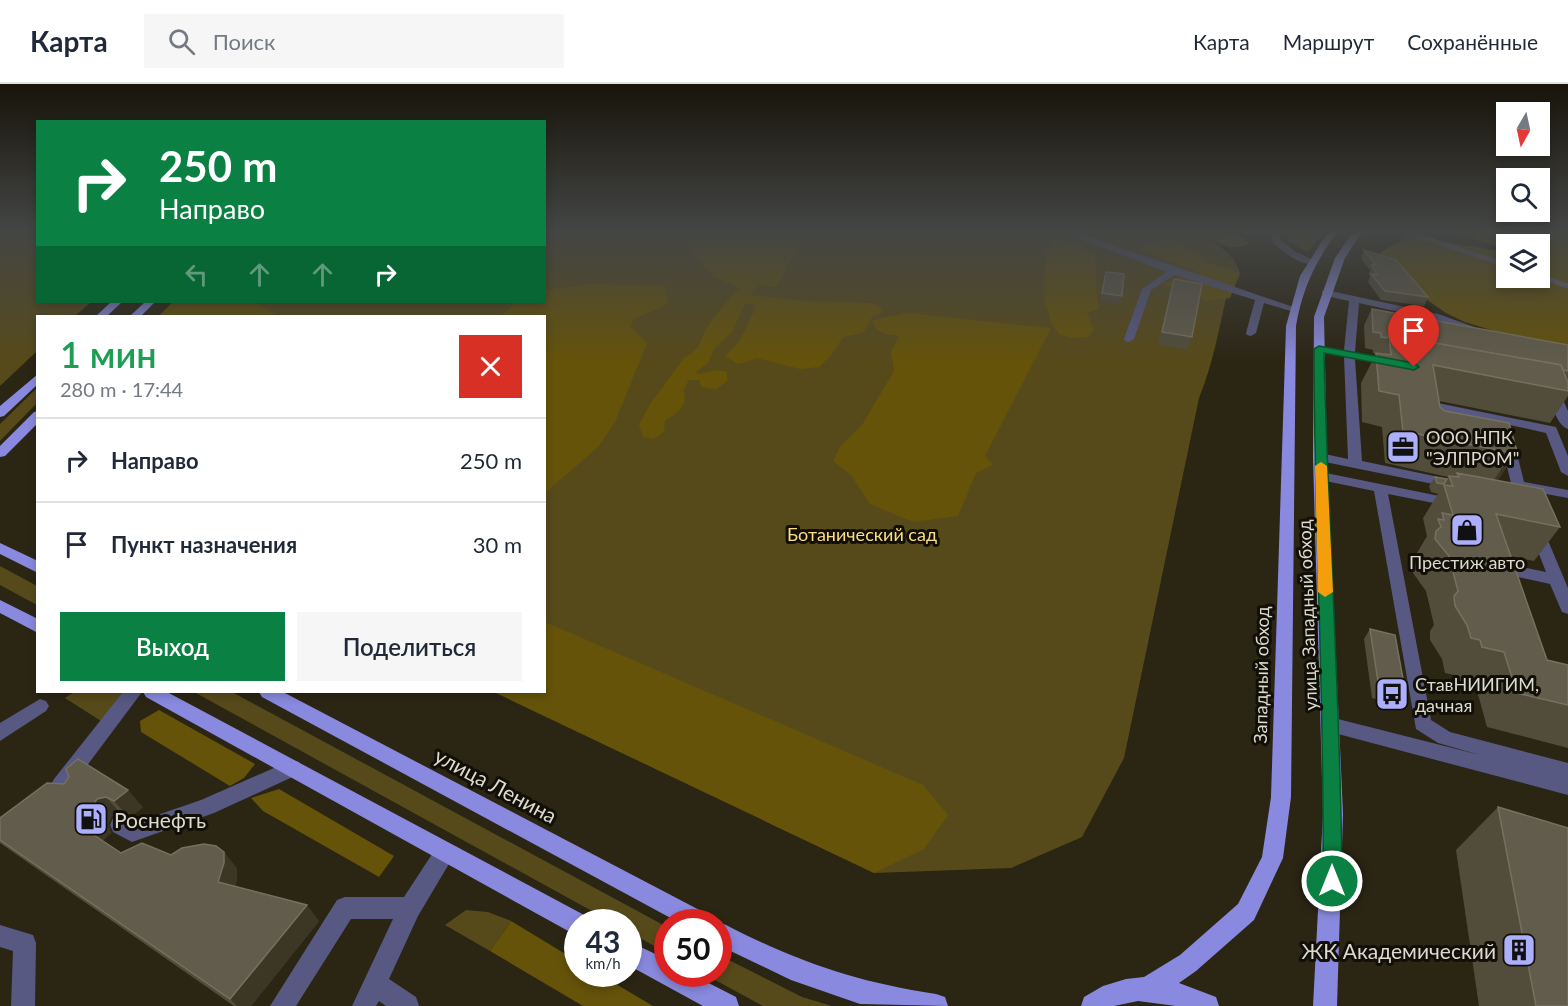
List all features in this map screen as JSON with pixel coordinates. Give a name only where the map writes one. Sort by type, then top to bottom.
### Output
[{"type":"main road","points":[[1294,309],[1306,275]]},
{"type":"main road","name":"улица Западный обход","points":[[1325,1006],[1332,881],[1330,725],[1320,457],[1319,317],[1333,275]]},
{"type":"main road","points":[[102,315],[116,303]]},
{"type":"main road","points":[[136,315],[149,303]]},
{"type":"main road","name":"Западный обход","points":[[1148,989],[1188,963],[1246,912],[1272,858],[1281,797],[1290,349],[1294,309]]},
{"type":"main road","points":[[0,413],[36,379]]},
{"type":"main road","points":[[0,453],[36,417]]},
{"type":"main road","points":[[0,549],[36,567]]},
{"type":"main road","points":[[0,606],[36,626]]},
{"type":"main road","points":[[154,693],[564,916]]},
{"type":"main road","name":"улица Ленина","points":[[270,693],[675,909]]},
{"type":"main road","points":[[732,940],[837,986],[936,1006]]},
{"type":"main road","points":[[692,987],[727,1006]]},
{"type":"main road","points":[[1093,1006],[1113,994],[1148,989],[1188,996],[1207,1006]]},
{"type":"lane","points":[[1130,339],[1147,289],[1168,275]]},
{"type":"lane","points":[[1186,275],[1294,309]]},
{"type":"lane","points":[[1326,293],[1434,316],[1501,338]]},
{"type":"lane","points":[[1251,333],[1260,299]]},
{"type":"lane","points":[[1354,299],[1349,354],[1355,464]]},
{"type":"lane","points":[[1319,349],[1402,364]]},
{"type":"lane","points":[[1431,427],[1428,405],[1551,430],[1568,426],[1554,393],[1531,389]]},
{"type":"lane","points":[[1502,420],[1506,453],[1518,485]]},
{"type":"lane","points":[[1551,430],[1568,472]]},
{"type":"lane","points":[[1320,457],[1469,488]]},
{"type":"lane","points":[[1321,476],[1474,507]]},
{"type":"lane","points":[[1490,492],[1518,485],[1568,494]]},
{"type":"lane","points":[[1380,488],[1423,724],[1445,738],[1568,771]]},
{"type":"lane","points":[[1532,519],[1568,608]]},
{"type":"lane","points":[[1505,589],[1498,567],[1557,580]]},
{"type":"lane","points":[[73,793],[61,785],[132,693]]},
{"type":"lane","points":[[0,733],[40,706]]},
{"type":"lane","points":[[1330,725],[1568,786]]},
{"type":"lane","points":[[120,825],[132,833],[207,807],[292,768]]},
{"type":"lane","points":[[364,1006],[410,908],[445,852]]},
{"type":"lane","points":[[282,1006],[345,908],[410,908]]},
{"type":"lane","points":[[0,936],[25,943],[23,1006]]},
{"type":"lane","points":[[374,983],[407,1006]]},
{"type":"green space","points":[[0,275],[36,275],[36,303],[90,303],[76,315],[36,315],[36,352],[0,386]]},
{"type":"green space","name":"Ботанический сад","points":[[546,275],[1239,275],[1227,294],[1212,359],[1199,398],[1124,758],[1082,837],[1011,868],[874,873],[496,693],[546,693],[546,315],[160,315],[172,303],[546,303]]},
{"type":"green space","points":[[36,389],[36,404],[0,441],[0,424]]},
{"type":"green space","points":[[0,566],[36,585],[36,604],[0,585]]},
{"type":"green space","points":[[72,693],[124,693],[101,721],[65,698]]},
{"type":"green space","points":[[196,693],[234,693],[634,909],[588,909]]},
{"type":"green space","points":[[466,910],[488,912],[511,921],[490,951],[445,925]]},
{"type":"green space","points":[[642,913],[654,920],[654,946],[642,939]]},
{"type":"green space","points":[[732,962],[802,997],[832,1006],[763,1006],[728,987],[732,987]]},
{"type":"shaded area","points":[[783,275],[777,287],[759,285],[750,295],[805,301],[872,303],[881,307],[881,313],[873,316],[863,333],[843,337],[832,354],[819,367],[800,369],[757,358],[738,364],[725,356],[739,342],[755,309],[753,303],[745,304],[732,332],[715,348],[708,363],[695,373],[717,370],[727,372],[727,381],[716,389],[702,387],[699,380],[689,380],[683,390],[685,400],[683,405],[665,421],[664,432],[654,439],[643,437],[639,425],[650,404],[685,357],[696,349],[712,320],[739,288],[713,276]]},
{"type":"shaded area","points":[[1045,275],[1096,275],[1099,309],[1087,313],[1094,330],[1088,337],[1072,338],[1059,334],[1051,322],[1044,298]]},
{"type":"shaded area","points":[[1201,275],[1239,275],[1230,298],[1206,301],[1200,295],[1161,284],[1182,277],[1203,278]]},
{"type":"shaded area","points":[[1402,275],[1496,275],[1496,288],[1550,288],[1550,275],[1568,275],[1568,357],[1542,346],[1465,322],[1446,313],[1426,299]]},
{"type":"shaded area","points":[[590,284],[665,286],[668,304],[634,319],[630,326],[647,343],[615,422],[598,447],[546,492],[546,315],[502,315],[515,303],[546,303],[546,290]]},
{"type":"shaded area","points":[[172,303],[254,303],[275,313],[270,315],[160,315]]},
{"type":"shaded area","points":[[905,313],[1051,328],[985,456],[993,465],[976,473],[958,516],[913,522],[870,504],[851,475],[833,461],[840,447],[862,425],[894,371],[891,352],[899,336],[879,331],[872,321]]},
{"type":"shaded area","points":[[546,622],[923,785],[948,815],[924,849],[874,873],[496,693],[546,693]]},
{"type":"shaded area","points":[[159,710],[255,764],[244,778],[230,786],[141,732],[140,721]]},
{"type":"shaded area","points":[[279,789],[394,856],[379,877],[263,811],[251,798]]},
{"type":"shaded area","points":[[511,921],[564,953],[564,987],[621,987],[653,1006],[583,1006],[490,951]]},
{"type":"building","points":[[1105,275],[1124,275],[1122,296],[1102,293]]},
{"type":"building","points":[[1372,275],[1409,275],[1428,297],[1385,291]]},
{"type":"building","points":[[1174,279],[1202,284],[1192,337],[1162,332]]},
{"type":"building","points":[[1372,309],[1568,345],[1568,371],[1563,370],[1561,365],[1389,335],[1387,338],[1381,337],[1381,333],[1373,332]]},
{"type":"building","points":[[1389,335],[1561,365],[1568,383],[1568,391],[1433,365],[1440,407],[1445,411],[1509,423],[1517,451],[1512,453],[1403,431],[1399,395],[1379,391],[1376,353],[1391,355]]},
{"type":"building","points":[[1457,473],[1543,489],[1560,527],[1496,514],[1547,660],[1568,665],[1568,705],[1517,693],[1504,652],[1482,647],[1480,640],[1471,638],[1467,625],[1455,606],[1454,596],[1458,591],[1449,556],[1435,539],[1436,531],[1441,527],[1438,519],[1444,520],[1442,513],[1453,515],[1444,485],[1453,486],[1449,476],[1459,477]]},
{"type":"building","points":[[1435,477],[1447,479],[1444,484],[1437,483]]},
{"type":"building","points":[[1370,629],[1395,635],[1406,695],[1379,688]]},
{"type":"building","points":[[78,759],[128,790],[114,801],[106,797],[97,799],[92,807],[95,816],[82,827],[121,853],[142,843],[171,855],[182,848],[204,844],[216,846],[224,852],[224,863],[218,882],[307,905],[230,999],[0,840],[0,818],[47,783],[64,784],[69,777],[66,769]]},
{"type":"building","points":[[1498,807],[1568,828],[1568,1006],[1536,1006]]},
{"type":"waterway","points":[[1550,280],[1568,286]]},
{"type":"slow traffic","points":[[1321,466],[1325,592]]},
{"type":"place","name":"ООО НПК \"ЭЛПРОМ\"","points":[[1403,447]]},
{"type":"place","name":"Престиж авто","points":[[1467,530]]},
{"type":"place","name":"СтавНИИГИМ, дачная","points":[[1392,694]]},
{"type":"place","name":"Роснефть","points":[[91,819]]},
{"type":"place","name":"ЖК Академический","points":[[1519,950]]},
{"type":"route","points":[[1332,881],[1333,814],[1320,457],[1319,349],[1414,367]]}]
